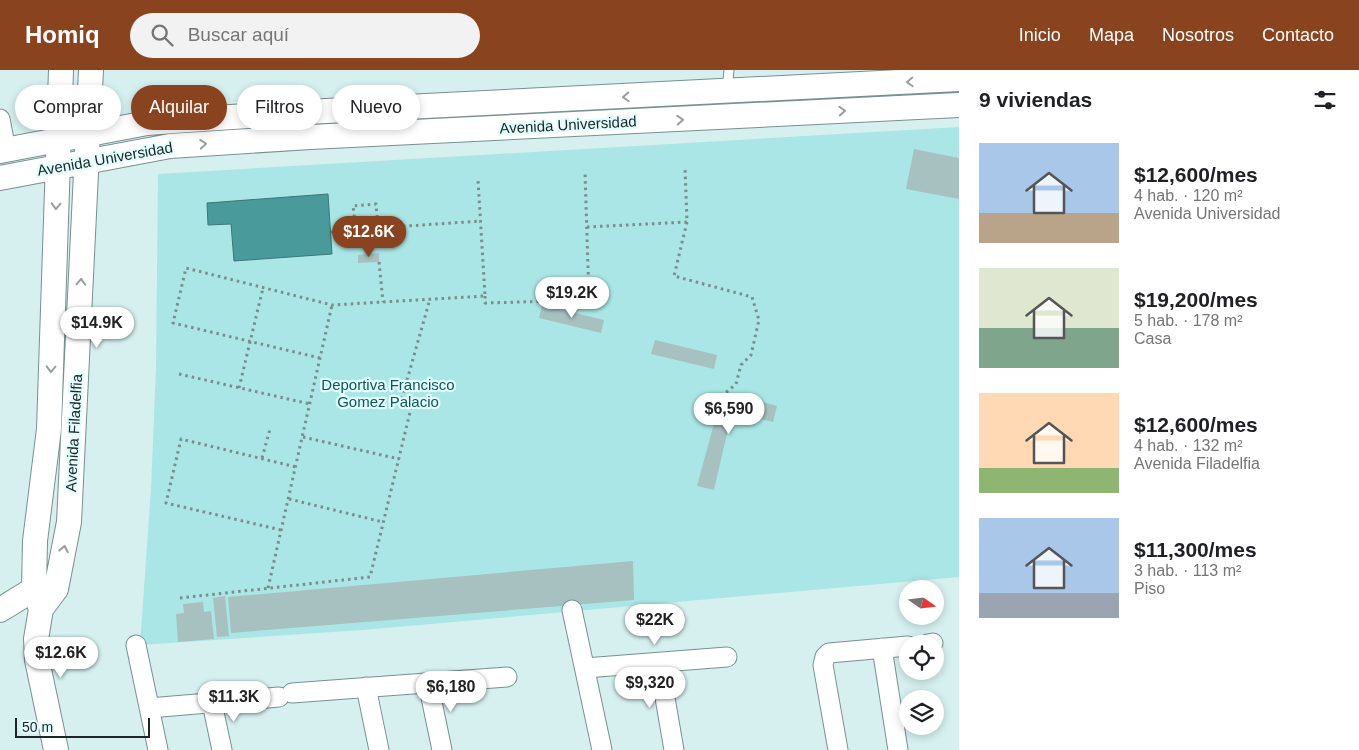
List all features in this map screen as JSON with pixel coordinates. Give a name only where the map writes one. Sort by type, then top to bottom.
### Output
[{"type":"street","name":"Avenida Filadelfia","points":[[44,596],[35,541],[49,429],[61,70]]},
{"type":"street","name":"Avenida Filadelfia","points":[[56,750],[37,660],[36,639],[44,596],[69,522],[91,70]]},
{"type":"street","name":"Avenida Universidad","points":[[0,178],[170,146],[310,137],[654,121],[726,97],[959,79]]},
{"type":"street","name":"Avenida Universidad","points":[[322,111],[652,96],[959,105]]},
{"type":"street","points":[[652,96],[654,121]]},
{"type":"street","name":"Avenida Universidad","points":[[3,151],[148,123],[237,117]]},
{"type":"street","points":[[0,119],[3,151]]},
{"type":"street","points":[[309,130],[310,137]]},
{"type":"street","points":[[0,610],[44,596]]},
{"type":"street","points":[[572,610],[602,750]]},
{"type":"street","points":[[136,645],[158,750]]},
{"type":"street","points":[[838,750],[824,664],[825,657],[829,653],[899,647]]},
{"type":"street","points":[[882,648],[898,750]]},
{"type":"street","points":[[585,668],[727,657]]},
{"type":"street","points":[[659,663],[674,750]]},
{"type":"street","points":[[149,708],[507,677]]},
{"type":"street","points":[[428,683],[442,750]]},
{"type":"street","points":[[366,688],[378,750]]},
{"type":"street","points":[[212,703],[222,750]]},
{"type":"path","points":[[685,167],[687,222],[674,276],[752,297],[759,320],[751,355],[741,365],[736,384],[723,395],[720,407]]},
{"type":"path","points":[[478,180],[485,303],[589,300],[585,172]]},
{"type":"path","points":[[330,232],[356,231],[353,206],[376,204],[378,228],[481,221]]},
{"type":"path","points":[[586,227],[687,222]]},
{"type":"path","points":[[380,262],[382,302]]},
{"type":"path","points":[[320,358],[173,322],[186,268],[332,305],[485,296]]},
{"type":"path","points":[[239,388],[263,288]]},
{"type":"path","points":[[180,598],[370,576],[413,400],[402,398],[430,299]]},
{"type":"path","points":[[268,588],[332,305]]},
{"type":"path","points":[[179,374],[310,404]]},
{"type":"path","points":[[262,458],[270,429]]},
{"type":"path","points":[[302,436],[399,459]]},
{"type":"path","points":[[281,530],[166,503],[181,439],[296,467]]},
{"type":"path","points":[[289,499],[383,522]]},
{"type":"green space","name":"Deportiva Francisco Gomez Palacio","points":[[959,127],[959,577],[899,580],[899,582],[363,630],[140,645],[151,489],[156,368],[158,174]]},
{"type":"shaded area","points":[[328,194],[332,254],[234,261],[231,224],[208,225],[207,203]]},
{"type":"building","points":[[914,149],[959,158],[959,199],[906,189]]},
{"type":"building","points":[[379,253],[379,262],[358,263],[358,255]]},
{"type":"building","points":[[542,305],[604,320],[601,333],[539,318]]},
{"type":"building","points":[[655,340],[717,355],[714,369],[651,354]]},
{"type":"building","points":[[739,399],[752,399],[777,406],[773,422],[750,416],[742,416],[734,422],[728,429],[714,490],[697,486],[715,420],[727,406]]},
{"type":"building","points":[[633,561],[634,600],[231,633],[228,597]]},
{"type":"building","points":[[225,596],[229,636],[217,637],[213,598]]},
{"type":"building","points":[[203,602],[204,612],[211,611],[214,639],[178,642],[176,614],[184,613],[183,604]]}]
